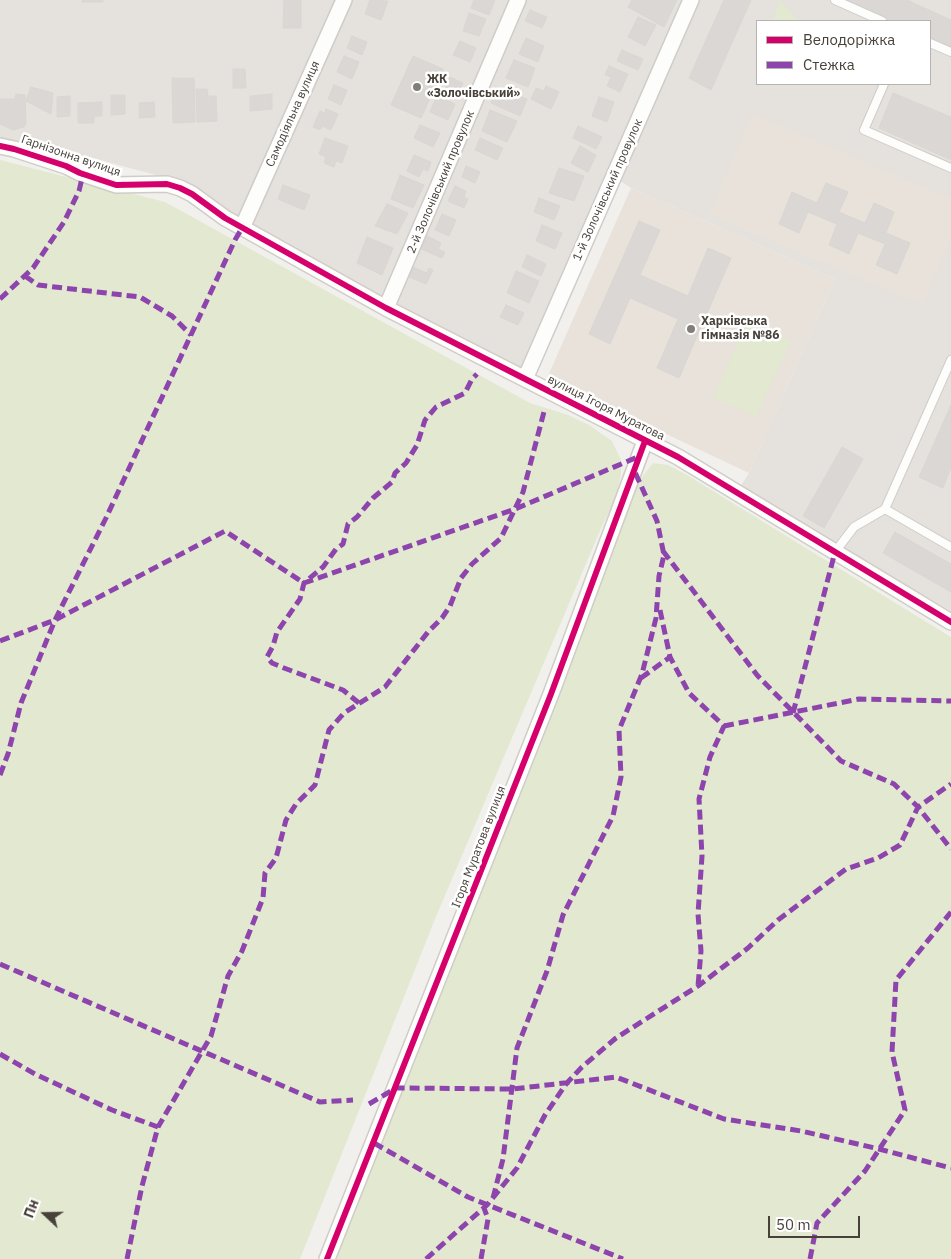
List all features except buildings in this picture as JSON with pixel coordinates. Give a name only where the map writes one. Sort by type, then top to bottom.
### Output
[{"type":"street","name":"Самодіяльна вулиця","points":[[242,228],[344,0]]},
{"type":"street","name":"2-й Золочівський провулок","points":[[386,308],[518,0]]},
{"type":"street","name":"1-й Золочівський провулок","points":[[525,380],[690,0]]},
{"type":"street","name":"Гарнізонна вулиця","points":[[0,146],[66,166],[80,174],[116,185],[167,184],[180,188],[242,228]]},
{"type":"street","name":"вулиця Ігоря Муратова","points":[[242,228],[386,308],[678,457],[951,622]]},
{"type":"street","name":"Ігоря Муратова вулиця","points":[[327,1259],[548,703],[645,441]]},
{"type":"lane","points":[[835,0],[880,20]]},
{"type":"lane","points":[[931,43],[951,52]]},
{"type":"lane","points":[[884,85],[864,130],[951,168]]},
{"type":"lane","points":[[835,552],[854,526],[885,509],[951,360]]},
{"type":"lane","points":[[885,509],[951,547]]},
{"type":"shaded area","points":[[0,0],[951,0],[951,611],[740,487],[749,473],[835,279],[631,188],[611,175],[522,373],[239,221],[174,180],[93,158],[0,142]]},
{"type":"shaded area","points":[[752,113],[951,199],[951,238],[922,305],[709,214]]},
{"type":"shaded area","name":"Харківська гімназія №86","points":[[631,188],[835,279],[749,473],[547,378]]},
{"type":"green space","points":[[780,0],[797,20],[773,20]]},
{"type":"green space","points":[[0,160],[165,202],[530,403],[568,415],[589,425],[612,441],[621,460],[621,474],[617,495],[602,526],[435,919],[300,1259],[0,1259]]},
{"type":"green space","points":[[748,321],[791,341],[756,417],[713,397]]},
{"type":"green space","points":[[653,463],[668,465],[687,475],[951,637],[951,1259],[330,1259],[408,1071],[638,482]]},
{"type":"marked path","points":[[0,299],[33,268],[64,222],[79,191],[83,174]]},
{"type":"marked path","points":[[0,775],[8,754],[21,703],[55,620],[106,518],[242,228]]},
{"type":"marked path","points":[[25,276],[38,285],[140,297],[172,316],[191,335]]},
{"type":"marked path","points":[[359,703],[343,690],[272,663],[267,657],[277,632],[300,599],[304,583],[323,567],[336,549],[343,544],[348,524],[357,517],[373,498],[392,482],[395,473],[406,463],[417,445],[425,420],[436,407],[465,393],[472,379],[477,374]]},
{"type":"marked path","points":[[127,1259],[142,1186],[158,1127],[211,1036],[228,976],[242,951],[263,898],[265,873],[276,858],[286,820],[296,804],[315,785],[329,730],[344,713],[385,687],[428,632],[442,618],[450,606],[461,578],[472,564],[501,538],[523,492],[545,408]]},
{"type":"marked path","points":[[0,641],[55,620],[225,531],[304,583],[515,509],[640,456]]},
{"type":"marked path","points":[[493,1198],[503,1159],[517,1048],[547,971],[563,915],[613,816],[621,777],[619,730],[642,674],[656,618],[659,576],[664,555],[657,521],[634,470]]},
{"type":"marked path","points":[[663,551],[757,675],[841,761],[894,784],[918,807],[951,849]]},
{"type":"marked path","points":[[793,713],[835,552]]},
{"type":"marked path","points":[[660,610],[670,657],[689,693],[724,726],[710,757],[699,799],[702,856],[698,914],[701,951],[698,986]]},
{"type":"marked path","points":[[641,678],[670,657]]},
{"type":"marked path","points":[[724,726],[859,699],[951,701]]},
{"type":"marked path","points":[[426,1259],[487,1205],[517,1168],[545,1115],[566,1084],[582,1067],[616,1038],[698,986],[748,948],[778,920],[846,869],[878,858],[900,845],[918,807],[951,784]]},
{"type":"marked path","points":[[810,1259],[817,1223],[865,1171],[905,1110],[892,1052],[896,980],[951,912]]},
{"type":"marked path","points":[[0,964],[320,1102],[353,1100]]},
{"type":"marked path","points":[[0,1054],[35,1074],[112,1110],[158,1127]]},
{"type":"marked path","points":[[369,1104],[396,1088],[513,1089],[616,1077],[724,1119],[801,1131],[951,1168]]},
{"type":"marked path","points":[[374,1143],[468,1197],[623,1259]]},
{"type":"marked path","points":[[481,1259],[488,1219],[484,1208]]},
{"type":"cycle path","points":[[0,146],[66,166],[80,173],[116,185],[167,184],[192,194],[225,218],[386,308],[678,457],[951,622]]},
{"type":"cycle path","points":[[327,1259],[551,694],[645,441]]},
{"type":"place","name":"ЖК «Золочівський»","points":[[417,87]]},
{"type":"place","name":"Харківська гімназія №86","points":[[691,329]]}]
